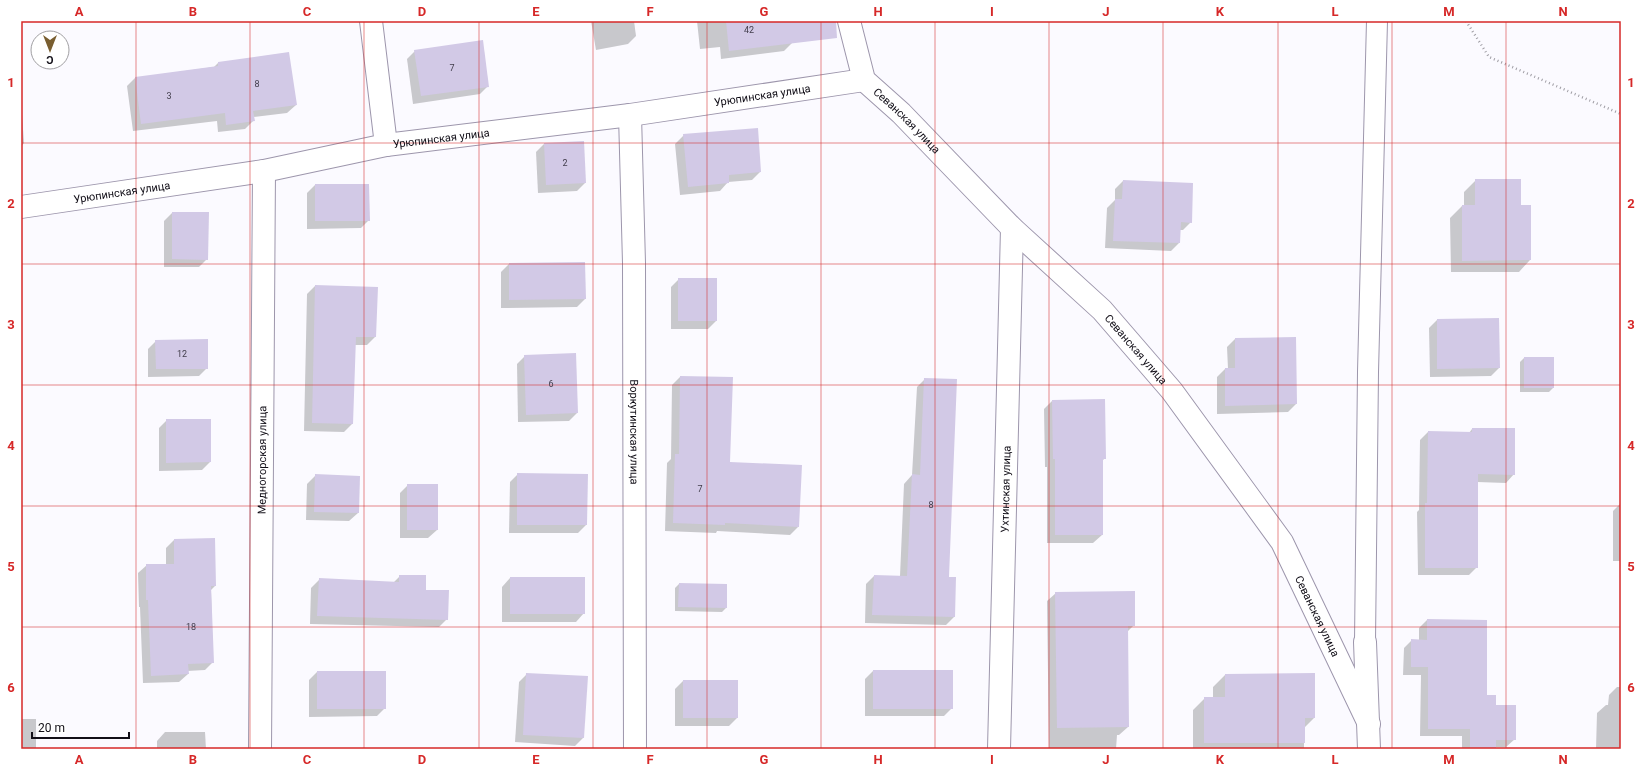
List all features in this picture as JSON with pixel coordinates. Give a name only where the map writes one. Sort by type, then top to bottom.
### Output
[{"type":"street","points":[[370,21],[386,145]]},
{"type":"street","name":"Севанская улица","points":[[849,21],[864,80],[901,113],[1012,228],[1102,310],[1172,391],[1282,542],[1369,724]]},
{"type":"street","name":"Урюпинская улица","points":[[21,207],[264,171],[386,145],[630,115],[864,80]]},
{"type":"street","name":"Воркутинская улица","points":[[630,115],[634,271],[635,749]]},
{"type":"street","name":"Медногорская улица","points":[[260,749],[264,171]]},
{"type":"street","name":"Ухтинская улица","points":[[999,749],[1012,228]]},
{"type":"street","points":[[1365,642],[1369,749]]},
{"type":"lane","points":[[1365,642],[1368,372],[1378,21]]},
{"type":"path","points":[[1466,21],[1489,57],[1621,114]]},
{"type":"building","points":[[726,21],[836,21],[837,38],[729,51]]},
{"type":"building","points":[[483,40],[489,87],[421,96],[414,50]]},
{"type":"building","points":[[289,52],[297,105],[253,111],[255,121],[226,125],[225,113],[141,124],[135,77],[218,66],[218,62]]},
{"type":"building","points":[[758,128],[761,172],[729,175],[729,183],[688,187],[683,134]]},
{"type":"building","points":[[584,141],[586,183],[546,185],[544,143]]},
{"type":"building","points":[[1475,179],[1521,179],[1521,205],[1531,205],[1531,260],[1462,261],[1462,205],[1475,205]]},
{"type":"building","points":[[1123,180],[1193,183],[1192,223],[1181,222],[1180,243],[1113,241],[1115,199],[1122,199]]},
{"type":"building","points":[[315,184],[369,184],[370,221],[315,221]]},
{"type":"building","points":[[172,212],[209,212],[208,260],[172,259]]},
{"type":"building","points":[[585,262],[586,299],[509,300],[509,263]]},
{"type":"building","points":[[678,278],[717,278],[717,321],[678,321]]},
{"type":"building","points":[[315,285],[378,287],[376,337],[356,337],[353,424],[312,423]]},
{"type":"building","points":[[1499,318],[1500,368],[1437,369],[1437,319]]},
{"type":"building","points":[[1296,337],[1297,404],[1225,406],[1225,368],[1235,368],[1235,338]]},
{"type":"building","points":[[208,339],[208,369],[156,369],[155,340]]},
{"type":"building","points":[[576,353],[578,413],[526,415],[524,355]]},
{"type":"building","points":[[1524,357],[1554,357],[1554,388],[1524,388]]},
{"type":"building","points":[[680,376],[733,377],[730,462],[802,465],[799,527],[725,523],[725,525],[673,523],[675,454],[679,454]]},
{"type":"building","points":[[924,378],[957,379],[949,577],[956,577],[955,617],[872,615],[874,575],[907,576],[912,474],[920,475]]},
{"type":"building","points":[[1105,399],[1106,459],[1103,459],[1103,535],[1055,535],[1055,459],[1053,459],[1052,400]]},
{"type":"building","points":[[166,419],[211,419],[211,462],[166,463]]},
{"type":"building","points":[[1472,428],[1515,428],[1515,475],[1478,474],[1478,568],[1425,568],[1425,503],[1427,503],[1428,431],[1472,432]]},
{"type":"building","points":[[517,473],[588,474],[587,525],[517,525]]},
{"type":"building","points":[[315,474],[360,476],[359,513],[314,512]]},
{"type":"building","points":[[407,484],[438,484],[438,530],[407,530]]},
{"type":"building","points":[[215,538],[216,586],[211,586],[214,663],[188,664],[189,674],[151,676],[148,600],[146,600],[146,564],[174,564],[174,539]]},
{"type":"building","points":[[399,575],[426,575],[426,590],[449,590],[448,620],[317,616],[319,578],[399,582]]},
{"type":"building","points":[[510,577],[585,577],[585,614],[510,614]]},
{"type":"building","points":[[679,583],[727,584],[727,608],[678,607]]},
{"type":"building","points":[[1135,591],[1135,626],[1128,626],[1129,727],[1057,728],[1055,592]]},
{"type":"building","points":[[1427,619],[1487,620],[1487,695],[1496,695],[1496,705],[1516,705],[1516,740],[1496,740],[1496,748],[1470,748],[1470,729],[1428,729],[1428,667],[1411,667],[1411,639],[1427,640]]},
{"type":"building","points":[[873,670],[953,670],[953,709],[873,709]]},
{"type":"building","points":[[317,671],[386,671],[386,709],[317,709]]},
{"type":"building","points":[[526,673],[588,676],[584,738],[523,735]]},
{"type":"building","points":[[1315,673],[1315,718],[1305,718],[1305,743],[1204,743],[1204,697],[1225,697],[1225,674]]},
{"type":"building","points":[[683,680],[738,680],[738,718],[683,718]]}]
